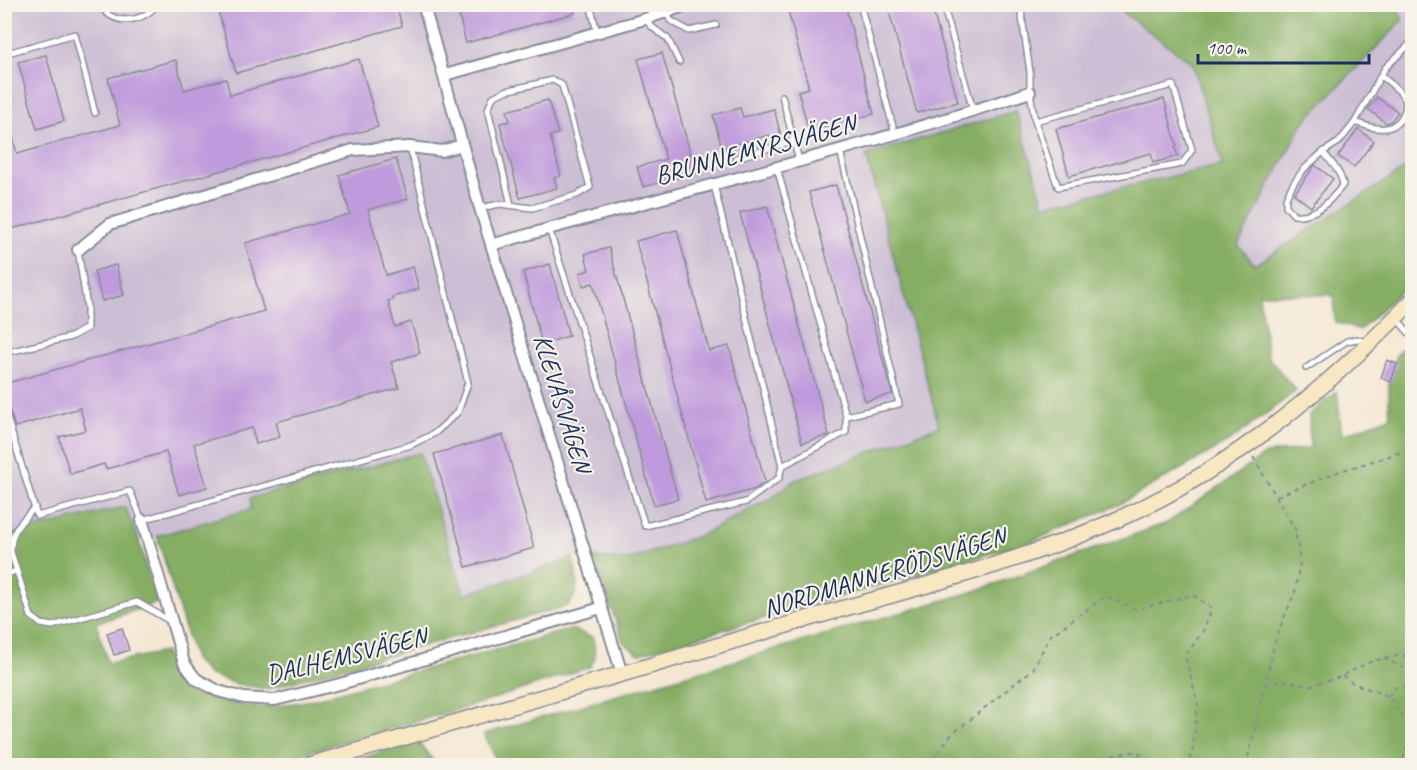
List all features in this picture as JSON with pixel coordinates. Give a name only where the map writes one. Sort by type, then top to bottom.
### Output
[{"type":"main road","name":"NORDMANNERÖDSVÄGEN","points":[[306,765],[1034,552],[1126,516],[1188,483],[1293,411],[1325,385],[1413,301]]},
{"type":"street","name":"KLEVÅSVÄGEN","points":[[423,4],[445,75],[480,208],[622,674]]},
{"type":"street","points":[[445,75],[645,19],[690,4]]},
{"type":"street","name":"BRUNNEMYRSVÄGEN","points":[[491,245],[840,150],[974,111],[1030,92]]},
{"type":"street","points":[[78,250],[110,224],[121,220],[353,150],[410,147],[442,151],[462,145]]},
{"type":"street","name":"DALHEMSVÄGEN","points":[[142,520],[184,663],[196,679],[218,691],[244,698],[276,700],[340,684],[601,608]]},
{"type":"lane","points":[[100,4],[110,17],[119,20],[134,20],[158,4]]},
{"type":"lane","points":[[147,4],[149,12]]},
{"type":"lane","points":[[590,4],[597,32]]},
{"type":"lane","points":[[860,4],[895,134]]},
{"type":"lane","points":[[943,4],[974,111]]},
{"type":"lane","points":[[1020,4],[1035,121],[1058,186],[1182,164],[1192,150],[1173,85],[1035,121]]},
{"type":"lane","points":[[667,12],[670,20],[689,31],[716,25]]},
{"type":"lane","points":[[645,19],[669,39],[679,62]]},
{"type":"lane","points":[[4,54],[75,34],[95,113]]},
{"type":"lane","points":[[1323,152],[1336,168],[1343,185],[1320,210],[1304,216],[1294,215],[1286,206],[1286,198],[1293,184],[1323,152],[1339,142],[1355,122],[1385,68],[1413,42]]},
{"type":"lane","points":[[1355,122],[1382,130],[1396,125],[1402,117],[1406,106],[1405,100],[1395,87],[1381,76]]},
{"type":"lane","points":[[480,208],[500,204],[532,208],[577,195],[590,187],[562,85],[553,80],[505,91],[493,97],[488,109],[511,205]]},
{"type":"lane","points":[[782,96],[800,161]]},
{"type":"lane","points":[[736,159],[793,141]]},
{"type":"lane","points":[[4,408],[37,516],[130,490],[142,520],[411,445],[435,433],[458,412],[468,383],[410,147]]},
{"type":"lane","points":[[840,150],[898,404],[846,416]]},
{"type":"lane","points":[[776,167],[846,416],[846,432],[782,466]]},
{"type":"lane","points":[[549,229],[645,526],[746,502],[779,478],[782,466],[714,183]]},
{"type":"lane","points":[[13,351],[71,337],[87,328],[78,250]]},
{"type":"lane","points":[[1396,317],[1413,336]]},
{"type":"lane","points":[[1306,368],[1347,341],[1357,339],[1369,344]]},
{"type":"lane","points":[[34,507],[14,529],[11,552],[32,616],[42,624],[52,626],[137,602],[171,621]]},
{"type":"lane","points":[[4,575],[16,571]]},
{"type":"path","points":[[1245,446],[1295,529],[1300,562],[1295,592],[1276,637],[1246,765]]},
{"type":"path","points":[[1277,496],[1340,471],[1413,449]]},
{"type":"path","points":[[927,765],[952,734],[1033,669],[1050,636],[1106,596],[1136,609],[1193,595],[1212,608],[1203,631],[1185,657],[1198,704],[1192,753],[1186,765]]},
{"type":"path","points":[[1265,682],[1285,681],[1310,686],[1342,676],[1372,661],[1397,656],[1413,656]]},
{"type":"path","points":[[1384,658],[1413,672]]},
{"type":"path","points":[[1342,676],[1353,683],[1388,696],[1410,725],[1402,765]]},
{"type":"path","points":[[1388,696],[1396,687],[1413,685]]},
{"type":"path","points":[[1069,765],[1137,751],[1150,765]]},
{"type":"shaded area","points":[[4,5],[1113,5],[1193,63],[1224,165],[1044,205],[1016,111],[866,155],[939,426],[794,481],[771,498],[702,535],[629,560],[573,558],[464,595],[420,453],[250,498],[251,509],[139,541],[124,507],[5,536]]},
{"type":"shaded area","points":[[1396,5],[1412,5],[1412,164],[1255,266],[1238,245],[1303,123],[1403,21]]},
{"type":"green space","points":[[1113,5],[1396,5],[1403,20],[1303,123],[1238,245],[1255,265],[1412,164],[1412,280],[1360,330],[1335,322],[1333,295],[1259,294],[1268,357],[1296,391],[1231,440],[1120,504],[1030,542],[639,654],[623,642],[594,558],[629,560],[702,535],[771,498],[794,481],[939,426],[866,155],[1016,111],[1044,205],[1223,165],[1192,63]]},
{"type":"green space","points":[[1406,344],[1412,355],[1412,765],[499,766],[484,734],[972,592],[1167,523],[1266,454],[1310,448],[1309,414],[1337,392],[1342,435],[1390,417],[1389,388],[1392,368],[1399,351]]},
{"type":"green space","points":[[420,453],[464,595],[573,558],[577,590],[572,601],[567,606],[267,689],[236,684],[208,674],[194,659],[157,536],[251,509],[250,498]]},
{"type":"green space","points":[[125,507],[139,541],[157,603],[96,623],[108,663],[164,652],[185,683],[210,697],[260,707],[311,700],[572,629],[594,638],[595,658],[590,667],[484,702],[263,765],[5,765],[4,536]]},
{"type":"green space","points":[[417,741],[437,765],[335,766]]},
{"type":"building","points":[[216,4],[396,4],[402,26],[236,73]]},
{"type":"building","points":[[456,4],[572,4],[575,13],[466,43]]},
{"type":"building","points":[[798,4],[845,4],[874,114],[809,131],[798,91],[809,88],[787,7]]},
{"type":"building","points":[[887,4],[931,4],[958,102],[917,113]]},
{"type":"building","points":[[662,53],[696,173],[643,187],[637,167],[666,159],[638,59]]},
{"type":"building","points":[[46,55],[64,121],[37,129],[18,62]]},
{"type":"building","points":[[359,59],[378,127],[4,231],[4,120],[8,119],[17,154],[120,125],[108,78],[176,60],[184,90],[226,79],[230,95]]},
{"type":"building","points":[[1377,97],[1398,112],[1391,121],[1386,123],[1368,109]]},
{"type":"building","points":[[1164,99],[1178,156],[1153,163],[1151,153],[1069,176],[1056,129]]},
{"type":"building","points":[[548,100],[558,134],[550,136],[561,176],[554,178],[557,188],[520,198],[500,123],[510,121],[507,111]]},
{"type":"building","points":[[740,108],[743,117],[774,109],[781,136],[771,139],[769,135],[722,148],[713,115]]},
{"type":"building","points":[[1358,129],[1374,141],[1354,167],[1338,156]]},
{"type":"building","points":[[396,159],[408,199],[368,210],[386,275],[413,267],[419,289],[392,297],[393,300],[388,301],[395,327],[411,322],[420,353],[391,362],[399,388],[276,422],[280,437],[256,444],[252,428],[194,444],[207,487],[179,495],[166,452],[106,469],[104,464],[70,474],[59,437],[86,430],[80,408],[15,427],[4,392],[4,384],[264,311],[245,243],[350,214],[339,175]]},
{"type":"building","points":[[1315,165],[1333,179],[1311,207],[1294,194]]},
{"type":"building","points":[[836,185],[892,394],[865,401],[809,192]]},
{"type":"building","points":[[767,206],[829,435],[802,443],[740,213]]},
{"type":"building","points":[[677,230],[709,351],[729,346],[765,482],[755,489],[706,503],[636,241]]},
{"type":"building","points":[[609,248],[678,499],[654,505],[593,283],[583,286],[580,273],[589,270],[585,254]]},
{"type":"building","points":[[550,264],[569,336],[542,344],[523,272]]},
{"type":"building","points":[[116,265],[124,295],[102,301],[94,271]]},
{"type":"building","points":[[1387,360],[1397,364],[1391,382],[1381,378]]},
{"type":"building","points":[[503,435],[534,548],[466,567],[434,454]]},
{"type":"building","points":[[122,628],[129,650],[114,655],[107,633]]}]
